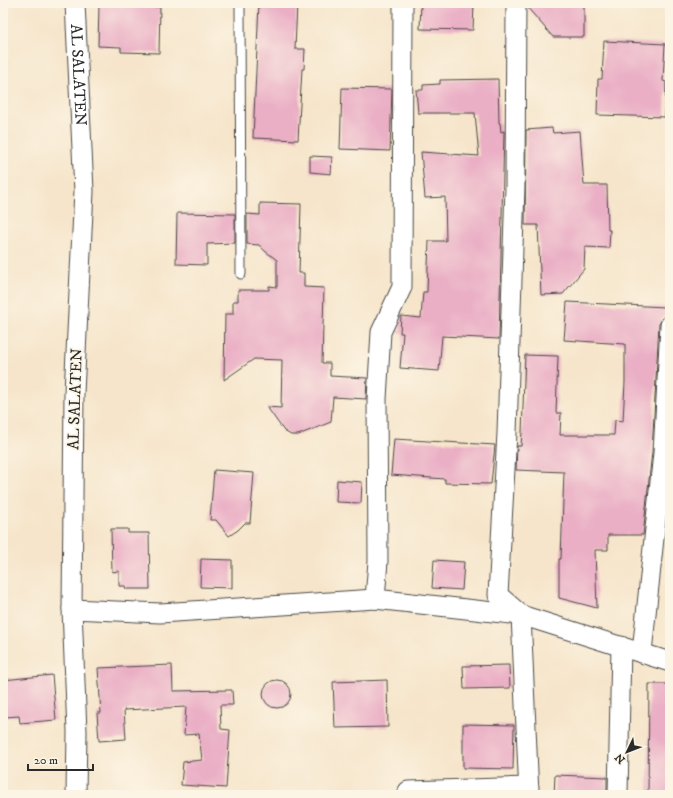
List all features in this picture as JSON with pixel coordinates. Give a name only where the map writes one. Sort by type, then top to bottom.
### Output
[{"type":"street","name":"AL SALATEN","points":[[75,3],[84,191],[74,393],[72,609],[77,732],[76,795]]},
{"type":"street","points":[[375,599],[378,561],[377,398],[381,332],[402,287],[403,3]]},
{"type":"street","points":[[408,795],[408,791],[529,791],[521,615],[498,595],[515,195],[516,3]]},
{"type":"street","points":[[642,652],[663,453],[670,325]]},
{"type":"street","points":[[72,609],[160,613],[375,599],[521,615],[670,662]]},
{"type":"street","points":[[618,795],[621,646]]},
{"type":"lane","points":[[240,3],[241,274]]},
{"type":"building","points":[[259,3],[297,4],[295,49],[305,49],[304,69],[302,69],[298,140],[253,138]]},
{"type":"building","points":[[421,3],[474,3],[473,30],[420,29]]},
{"type":"building","points":[[527,3],[584,3],[584,37],[553,37],[527,7]]},
{"type":"building","points":[[99,5],[160,7],[159,53],[121,52],[121,47],[98,46]]},
{"type":"building","points":[[604,41],[665,44],[663,81],[666,82],[665,117],[597,115],[598,79],[602,79]]},
{"type":"building","points":[[498,79],[499,123],[501,132],[504,131],[499,339],[442,336],[439,371],[400,368],[403,333],[400,333],[401,316],[421,318],[423,292],[427,292],[429,241],[446,241],[445,197],[425,198],[421,152],[479,156],[475,113],[418,113],[416,90],[423,90],[423,85],[440,84],[440,80]]},
{"type":"building","points":[[342,88],[392,89],[390,151],[340,149]]},
{"type":"building","points":[[552,128],[553,133],[580,131],[584,185],[607,185],[608,230],[610,230],[609,248],[585,247],[584,269],[563,294],[541,295],[538,225],[525,225],[526,130]]},
{"type":"building","points":[[310,156],[332,157],[331,174],[310,172]]},
{"type":"building","points":[[260,203],[301,204],[299,273],[304,273],[304,287],[324,288],[322,363],[330,363],[330,376],[367,378],[366,399],[333,397],[331,422],[298,435],[291,435],[284,431],[267,407],[281,408],[282,360],[254,359],[224,380],[225,314],[233,314],[233,301],[238,301],[238,290],[269,290],[269,286],[277,287],[277,260],[259,245],[247,244],[247,214],[260,215]]},
{"type":"building","points":[[177,213],[235,214],[235,243],[207,244],[207,265],[176,264]]},
{"type":"building","points":[[567,302],[665,307],[665,315],[659,324],[652,452],[643,535],[608,535],[608,550],[595,550],[597,608],[559,598],[559,559],[561,559],[564,472],[516,470],[517,446],[521,446],[525,355],[558,356],[556,413],[561,413],[560,435],[614,435],[615,420],[623,421],[625,344],[564,340]]},
{"type":"building","points":[[394,439],[495,445],[491,484],[445,483],[445,479],[391,475]]},
{"type":"building","points":[[214,470],[254,473],[250,523],[245,523],[229,536],[216,520],[210,520]]},
{"type":"building","points":[[337,480],[362,482],[361,503],[336,502]]},
{"type":"building","points":[[111,529],[128,529],[128,533],[149,533],[150,589],[126,589],[125,586],[119,586],[119,571],[112,572]]},
{"type":"building","points":[[201,559],[232,560],[232,588],[200,587]]},
{"type":"building","points":[[434,560],[464,562],[462,590],[432,588]]},
{"type":"building","points":[[172,665],[173,691],[232,690],[233,705],[220,705],[221,729],[230,730],[226,788],[181,785],[183,762],[202,760],[199,734],[184,735],[186,707],[124,710],[126,739],[99,741],[97,713],[101,713],[98,668]]},
{"type":"building","points":[[509,665],[510,688],[464,689],[463,666]]},
{"type":"building","points":[[52,675],[56,720],[20,723],[19,716],[6,717],[3,680]]},
{"type":"building","points":[[277,680],[287,684],[291,694],[287,704],[277,708],[267,704],[263,694],[267,684]]},
{"type":"building","points":[[387,680],[388,727],[335,728],[333,682]]},
{"type":"building","points":[[649,684],[670,684],[670,795],[648,795]]},
{"type":"building","points":[[463,724],[514,725],[513,769],[463,768]]},
{"type":"building","points":[[555,775],[607,777],[607,795],[554,795]]}]
